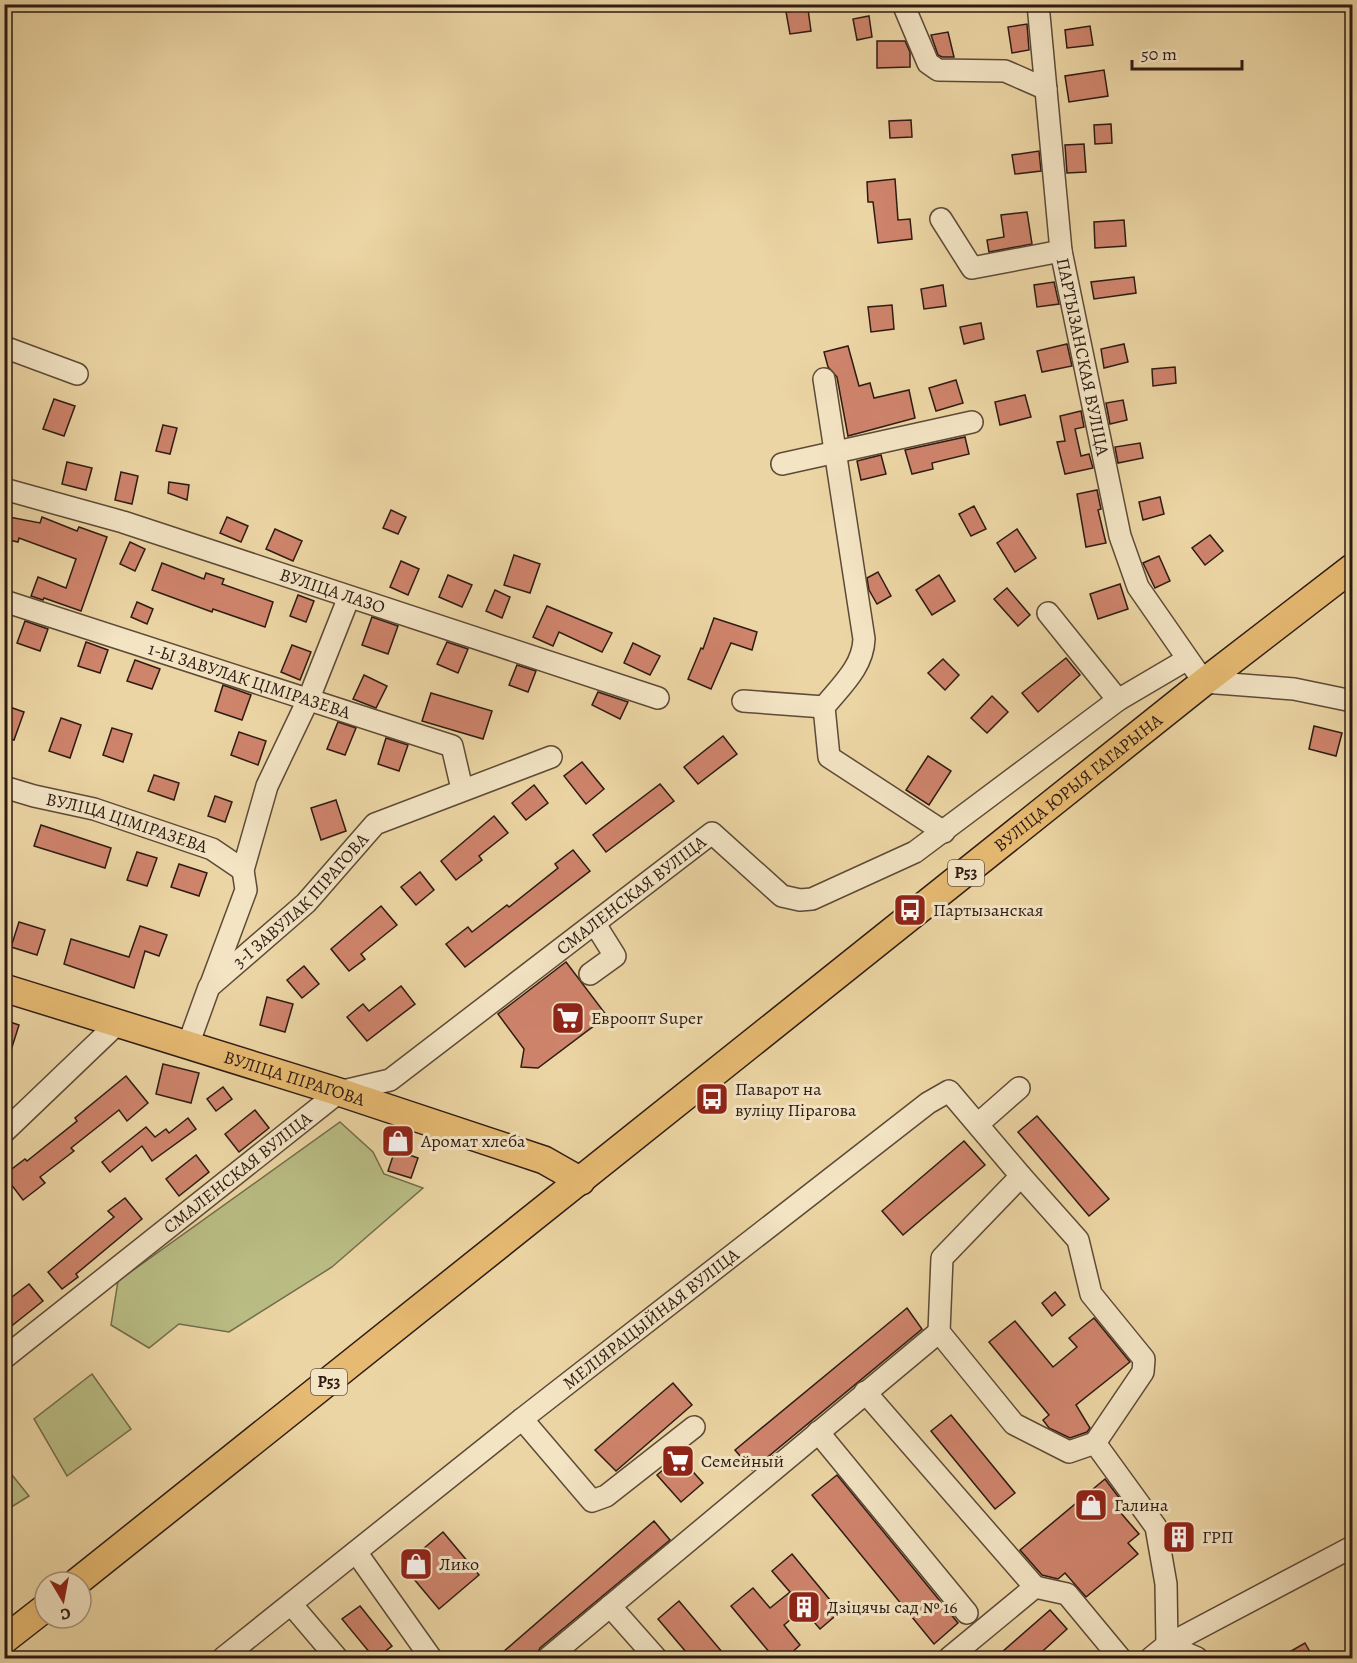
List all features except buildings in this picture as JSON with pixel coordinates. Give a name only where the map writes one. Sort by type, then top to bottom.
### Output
[{"type":"main road","name":"ВУЛІЦА ЮРЫЯ ГАГАРЫНА","points":[[581,1181],[1204,682],[1353,568]]},
{"type":"main road","name":"ВУЛІЦА ПІРАГОВА","points":[[4,988],[339,1092],[544,1160],[581,1181]]},
{"type":"main road","name":"Р53","points":[[92,1570],[581,1181]]},
{"type":"main road","points":[[4,1640],[33,1617]]},
{"type":"street","points":[[903,4],[928,63],[938,70],[1005,71],[1046,89]]},
{"type":"street","name":"ПАРТЫЗАНСКАЯ ВУЛІЦА","points":[[1038,4],[1061,251],[1120,536],[1138,586],[1186,660],[1204,682]]},
{"type":"street","points":[[941,219],[972,268],[1061,251]]},
{"type":"street","points":[[4,347],[77,374]]},
{"type":"street","points":[[824,379],[864,639],[863,652],[858,666],[824,707],[829,757],[944,832],[1118,700],[1186,660]]},
{"type":"street","points":[[782,464],[972,422]]},
{"type":"street","name":"ВУЛІЦА ЛАЗО","points":[[4,489],[123,522],[658,698]]},
{"type":"street","points":[[209,987],[246,890],[243,870],[267,786],[309,698],[349,597]]},
{"type":"street","name":"1-Ы ЗАВУЛАК ЦІМІРАЗЕВА","points":[[4,601],[452,746],[462,789]]},
{"type":"street","points":[[1048,613],[1118,700]]},
{"type":"street","points":[[1204,682],[1294,689],[1353,701]]},
{"type":"street","points":[[744,701],[824,707]]},
{"type":"street","name":"3-І ЗАВУЛАК ПІРАГОВА","points":[[188,1045],[209,987],[306,903],[375,824],[551,757]]},
{"type":"street","name":"ВУЛІЦА ЦІМІРАЗЕВА","points":[[4,787],[94,809],[212,849],[243,870]]},
{"type":"street","name":"СМАЛЕНСКАЯ ВУЛІЦА","points":[[4,1358],[339,1092],[390,1080],[712,833],[782,896],[800,900],[812,899],[886,867],[915,852],[944,832]]},
{"type":"street","points":[[590,974],[615,956],[595,924]]},
{"type":"street","points":[[4,1132],[118,1023]]},
{"type":"street","points":[[1019,1088],[978,1124],[1078,1240],[1091,1294],[1144,1359],[1143,1372],[1095,1443],[1069,1452],[1014,1424],[939,1332],[942,1258],[1022,1176]]},
{"type":"street","name":"МЕЛІЯРАЦЫЙНАЯ ВУЛІЦА","points":[[223,1659],[522,1419],[928,1103],[949,1090],[978,1124]]},
{"type":"street","points":[[548,1659],[939,1332]]},
{"type":"street","points":[[865,1392],[1035,1587],[1067,1594],[1120,1659]]},
{"type":"street","points":[[522,1419],[592,1501],[606,1496],[694,1426]]},
{"type":"street","points":[[818,1431],[967,1613]]},
{"type":"street","points":[[1095,1443],[1156,1527],[1166,1584],[1159,1652]]},
{"type":"street","points":[[1159,1652],[1353,1546]]},
{"type":"street","points":[[356,1552],[431,1659]]},
{"type":"street","points":[[950,1659],[1035,1587]]},
{"type":"street","points":[[291,1604],[337,1659]]},
{"type":"street","points":[[610,1606],[656,1659]]},
{"type":"street","points":[[1159,1652],[1197,1659]]},
{"type":"green space","points":[[340,1122],[373,1152],[384,1174],[423,1188],[332,1267],[229,1332],[179,1324],[149,1348],[111,1325],[118,1281]]},
{"type":"green space","points":[[92,1374],[131,1429],[67,1476],[34,1419]]},
{"type":"green space","points":[[4,1465],[29,1496],[5,1511],[4,1511]]},
{"type":"place","name":"Партызанская","points":[[910,910]]},
{"type":"place","name":"Евроопт Super","points":[[568,1018]]},
{"type":"place","name":"Паварот на вуліцу Пірагова","points":[[712,1099]]},
{"type":"place","name":"Аромат хлеба","points":[[398,1141]]},
{"type":"place","name":"Семейный","points":[[678,1461]]},
{"type":"place","name":"Галина","points":[[1091,1505]]},
{"type":"place","name":"ГРП","points":[[1179,1537]]},
{"type":"place","name":"Лико","points":[[416,1564]]},
{"type":"place","name":"Дзіцячы сад № 16","points":[[804,1607]]}]
